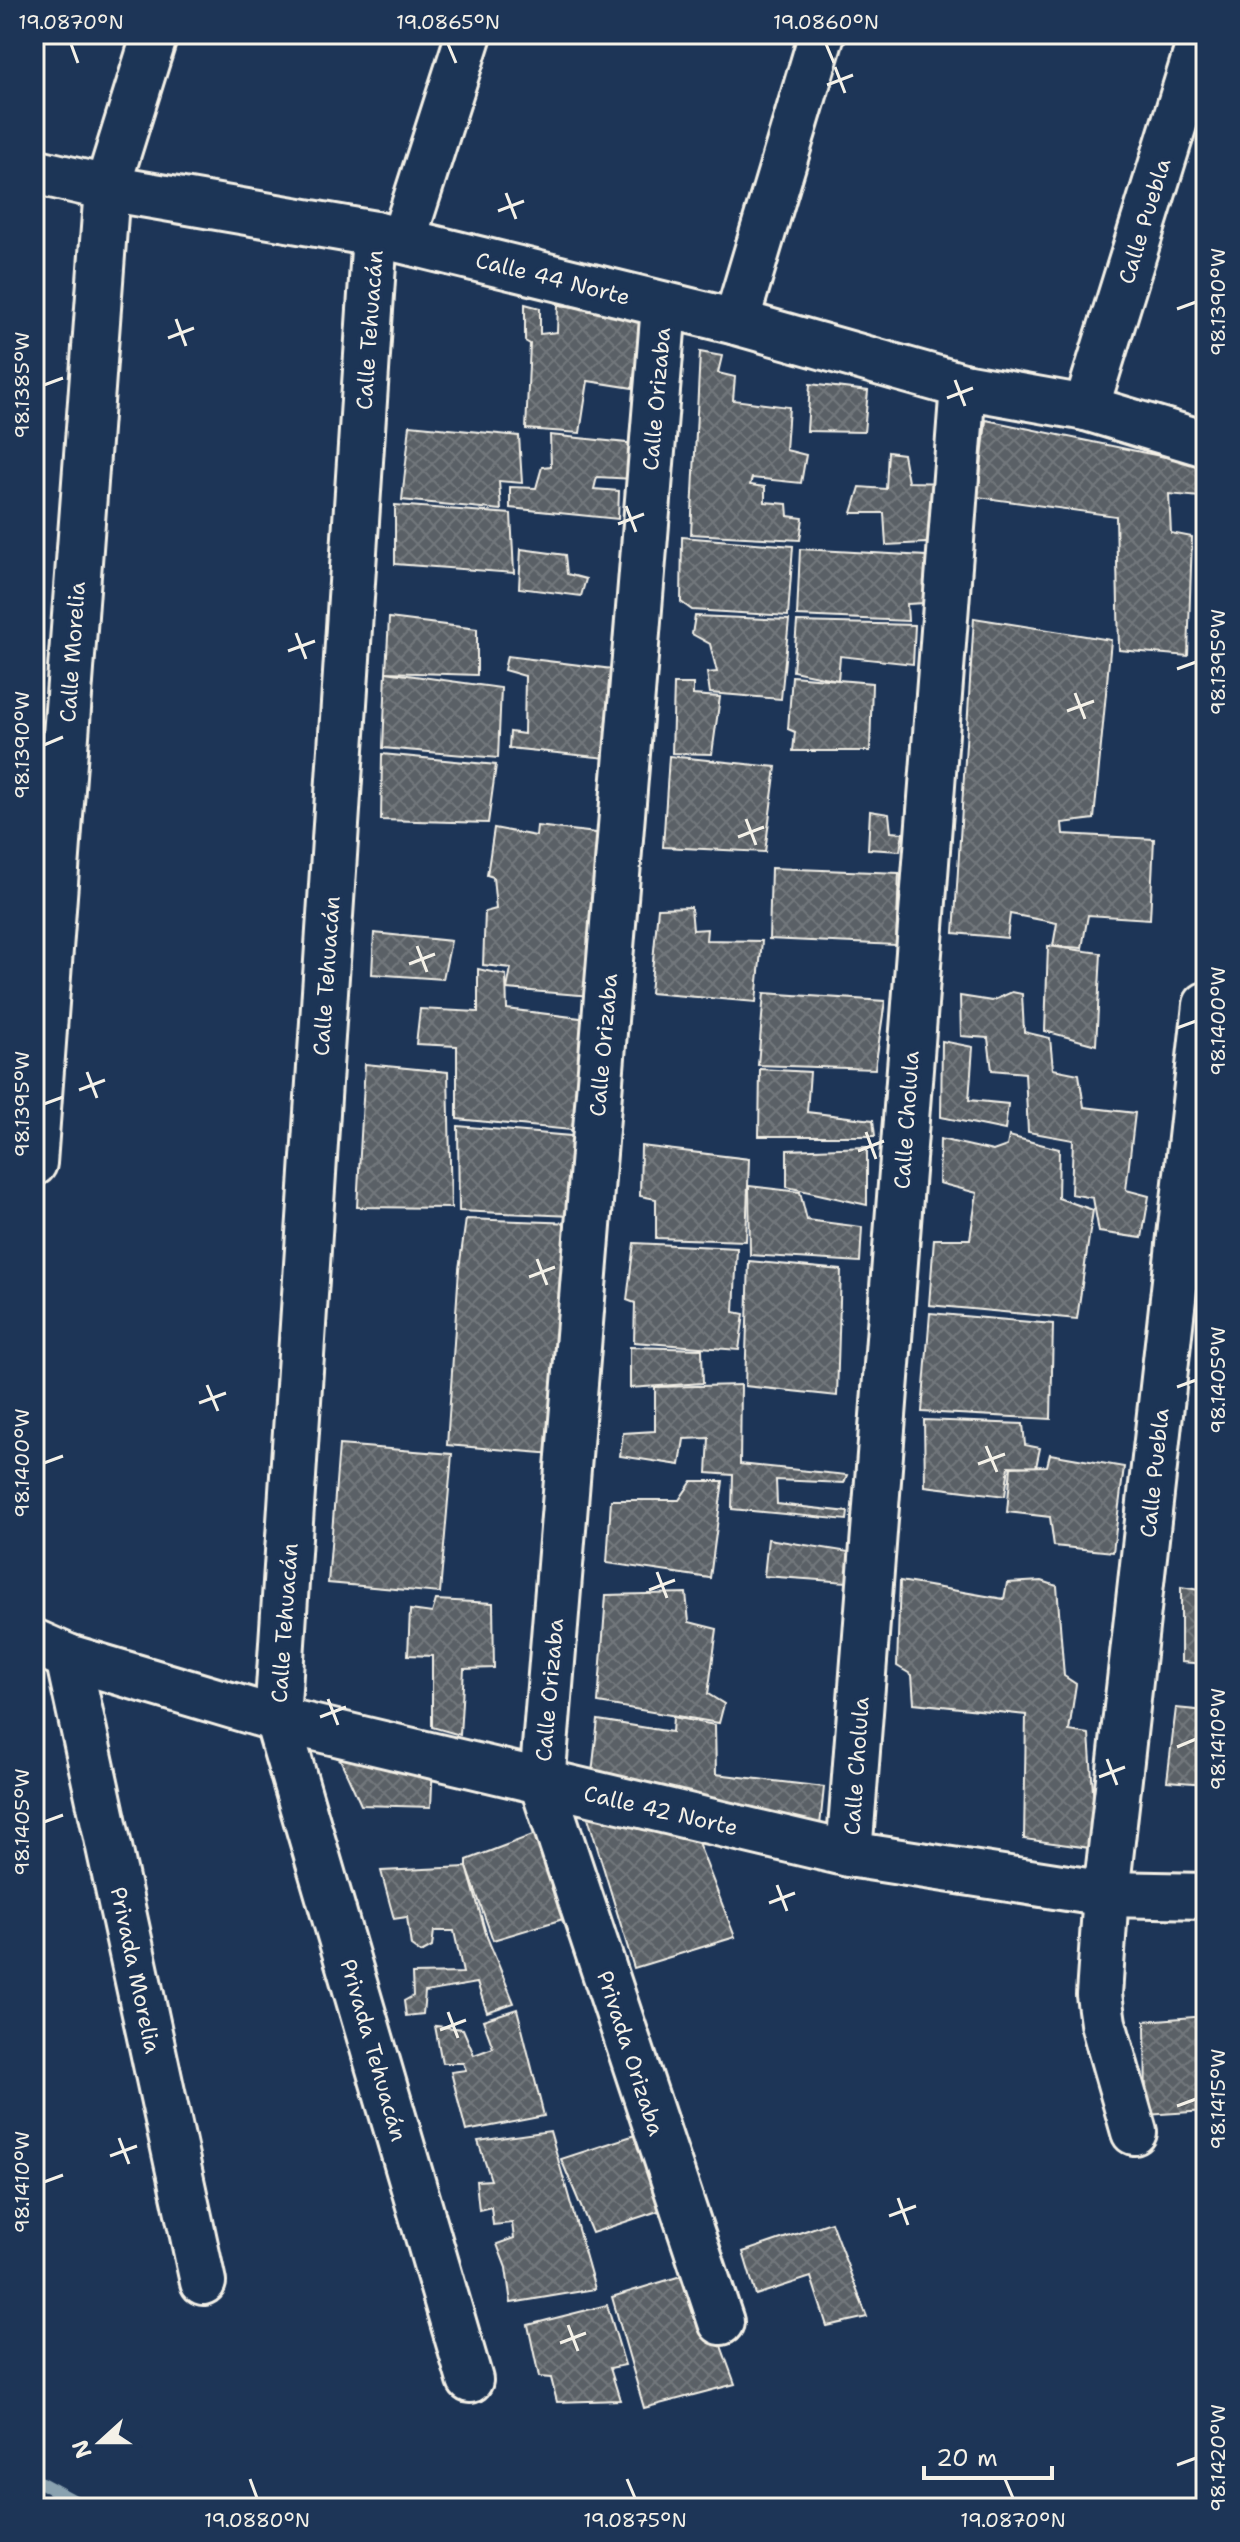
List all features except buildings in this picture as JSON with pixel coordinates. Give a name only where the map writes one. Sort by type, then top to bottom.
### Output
[{"type":"street","name":"Calle Morelia","points":[[34,1163],[107,188],[155,34]]},
{"type":"street","name":"Calle Tehuacán","points":[[277,1719],[389,237],[469,34]]},
{"type":"street","points":[[736,322],[822,34]]},
{"type":"street","name":"Calle Puebla","points":[[1086,408],[1202,34]]},
{"type":"street","name":"Calle 44 Norte","points":[[34,171],[107,188],[389,237],[736,322],[963,386],[1086,408],[1206,444]]},
{"type":"street","name":"Calle Orizaba","points":[[542,1783],[664,306]]},
{"type":"street","name":"Calle Cholula","points":[[849,1854],[963,386]]},
{"type":"street","name":"Calle Puebla","points":[[1134,2132],[1103,2023],[1099,1995],[1106,1894],[1206,1005]]},
{"type":"street","name":"Calle 42 Norte","points":[[51,1650],[277,1719],[849,1854],[1106,1894],[1206,1896]]},
{"type":"street","name":"Privada Morelia","points":[[51,1650],[203,2282]]},
{"type":"street","name":"Privada Tehuacán","points":[[277,1719],[470,2380]]},
{"type":"street","name":"Privada Orizaba","points":[[542,1783],[721,2322]]},
{"type":"waterway","points":[[34,2479],[88,2508]]},
{"type":"waterway","points":[[1176,2508],[1206,2506]]}]
